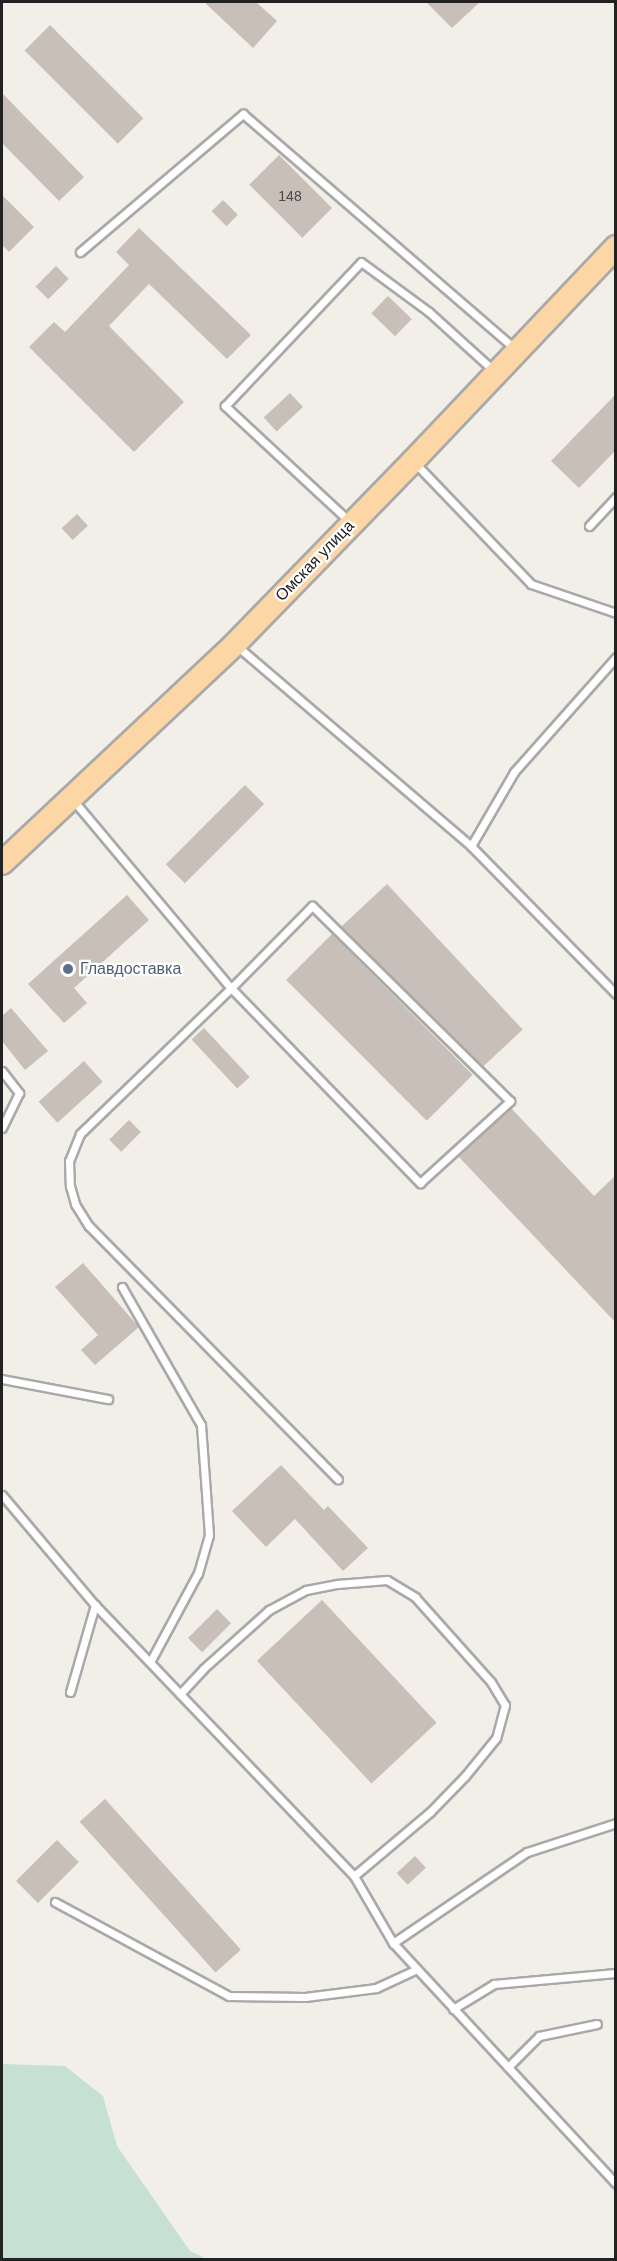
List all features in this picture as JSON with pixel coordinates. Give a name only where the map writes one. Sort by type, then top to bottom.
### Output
[{"type":"main road","name":"Омская улица","points":[[2,863],[235,644],[413,461],[615,247]]},
{"type":"lane","points":[[80,252],[243,114],[517,350]]},
{"type":"lane","points":[[351,523],[225,406],[361,262],[429,312],[496,372]]},
{"type":"lane","points":[[413,461],[531,584],[615,613]]},
{"type":"lane","points":[[589,526],[615,497]]},
{"type":"lane","points":[[235,644],[471,846],[615,993]]},
{"type":"lane","points":[[471,846],[514,772],[615,657]]},
{"type":"lane","points":[[71,798],[231,988],[420,1183],[510,1101],[312,906],[231,988],[80,1134],[69,1161],[70,1186],[80,1211],[112,1252],[338,1479]]},
{"type":"lane","points":[[2,1071],[19,1093],[2,1128]]},
{"type":"lane","points":[[122,1287],[201,1425],[209,1535],[198,1573],[150,1662]]},
{"type":"lane","points":[[2,1379],[108,1399]]},
{"type":"lane","points":[[2,1496],[95,1605],[354,1876],[393,1943],[615,2184]]},
{"type":"lane","points":[[180,1694],[203,1669],[269,1610],[306,1590],[337,1584],[387,1580],[415,1597],[491,1682],[505,1705],[496,1738],[465,1776],[430,1812],[354,1876]]},
{"type":"lane","points":[[70,1692],[95,1605]]},
{"type":"lane","points":[[393,1943],[527,1852],[615,1823]]},
{"type":"lane","points":[[55,1902],[229,1996],[305,1998],[376,1988],[417,1969]]},
{"type":"lane","points":[[453,2008],[494,1984],[615,1973]]},
{"type":"lane","points":[[508,2067],[539,2036],[597,2024]]},
{"type":"green space","points":[[2,2064],[65,2066],[103,2096],[117,2146],[190,2251],[207,2259],[2,2259]]},
{"type":"building","points":[[204,2],[256,2],[277,21],[253,48]]},
{"type":"building","points":[[426,2],[480,2],[452,28]]},
{"type":"building","points":[[50,25],[143,118],[118,144],[25,50]]},
{"type":"building","points":[[2,93],[84,177],[59,201],[2,143]]},
{"type":"building","points":[[279,155],[332,208],[302,238],[249,185]]},
{"type":"building","points":[[2,195],[34,227],[9,252],[2,245]]},
{"type":"building","points":[[223,200],[238,215],[227,226],[212,211]]},
{"type":"building","points":[[139,228],[251,335],[227,359],[149,284],[109,326],[184,402],[134,452],[29,347],[54,322],[65,332],[129,265],[116,252]]},
{"type":"building","points":[[56,266],[69,279],[48,299],[35,287]]},
{"type":"building","points":[[388,296],[412,319],[395,336],[371,313]]},
{"type":"building","points":[[290,393],[303,407],[277,431],[264,418]]},
{"type":"building","points":[[615,395],[615,451],[579,488],[551,461]]},
{"type":"building","points":[[77,514],[88,526],[73,540],[62,528]]},
{"type":"building","points":[[245,785],[264,804],[185,883],[166,864]]},
{"type":"building","points":[[387,884],[523,1030],[477,1073],[341,927]]},
{"type":"building","points":[[127,895],[149,920],[74,988],[87,1003],[64,1023],[28,984]]},
{"type":"building","points":[[332,934],[473,1075],[427,1121],[286,980]]},
{"type":"building","points":[[11,1008],[48,1051],[25,1070],[2,1041],[2,1016]]},
{"type":"building","points":[[204,1028],[250,1077],[237,1089],[192,1040]]},
{"type":"building","points":[[84,1061],[103,1082],[57,1123],[39,1102]]},
{"type":"building","points":[[511,1108],[594,1196],[615,1176],[615,1322],[459,1157]]},
{"type":"building","points":[[129,1120],[141,1132],[121,1152],[109,1140]]},
{"type":"building","points":[[83,1263],[139,1327],[95,1365],[81,1350],[98,1335],[55,1287]]},
{"type":"building","points":[[281,1465],[324,1510],[328,1506],[368,1548],[343,1571],[295,1519],[266,1547],[232,1511]]},
{"type":"building","points":[[322,1600],[437,1723],[371,1784],[257,1661]]},
{"type":"building","points":[[217,1609],[231,1623],[202,1652],[188,1638]]},
{"type":"building","points":[[105,1799],[241,1950],[216,1973],[80,1822]]},
{"type":"building","points":[[57,1840],[79,1862],[38,1903],[16,1881]]},
{"type":"building","points":[[415,1856],[426,1868],[408,1885],[397,1873]]},
{"type":"place","name":"Главдоставка","points":[[68,969]]}]
